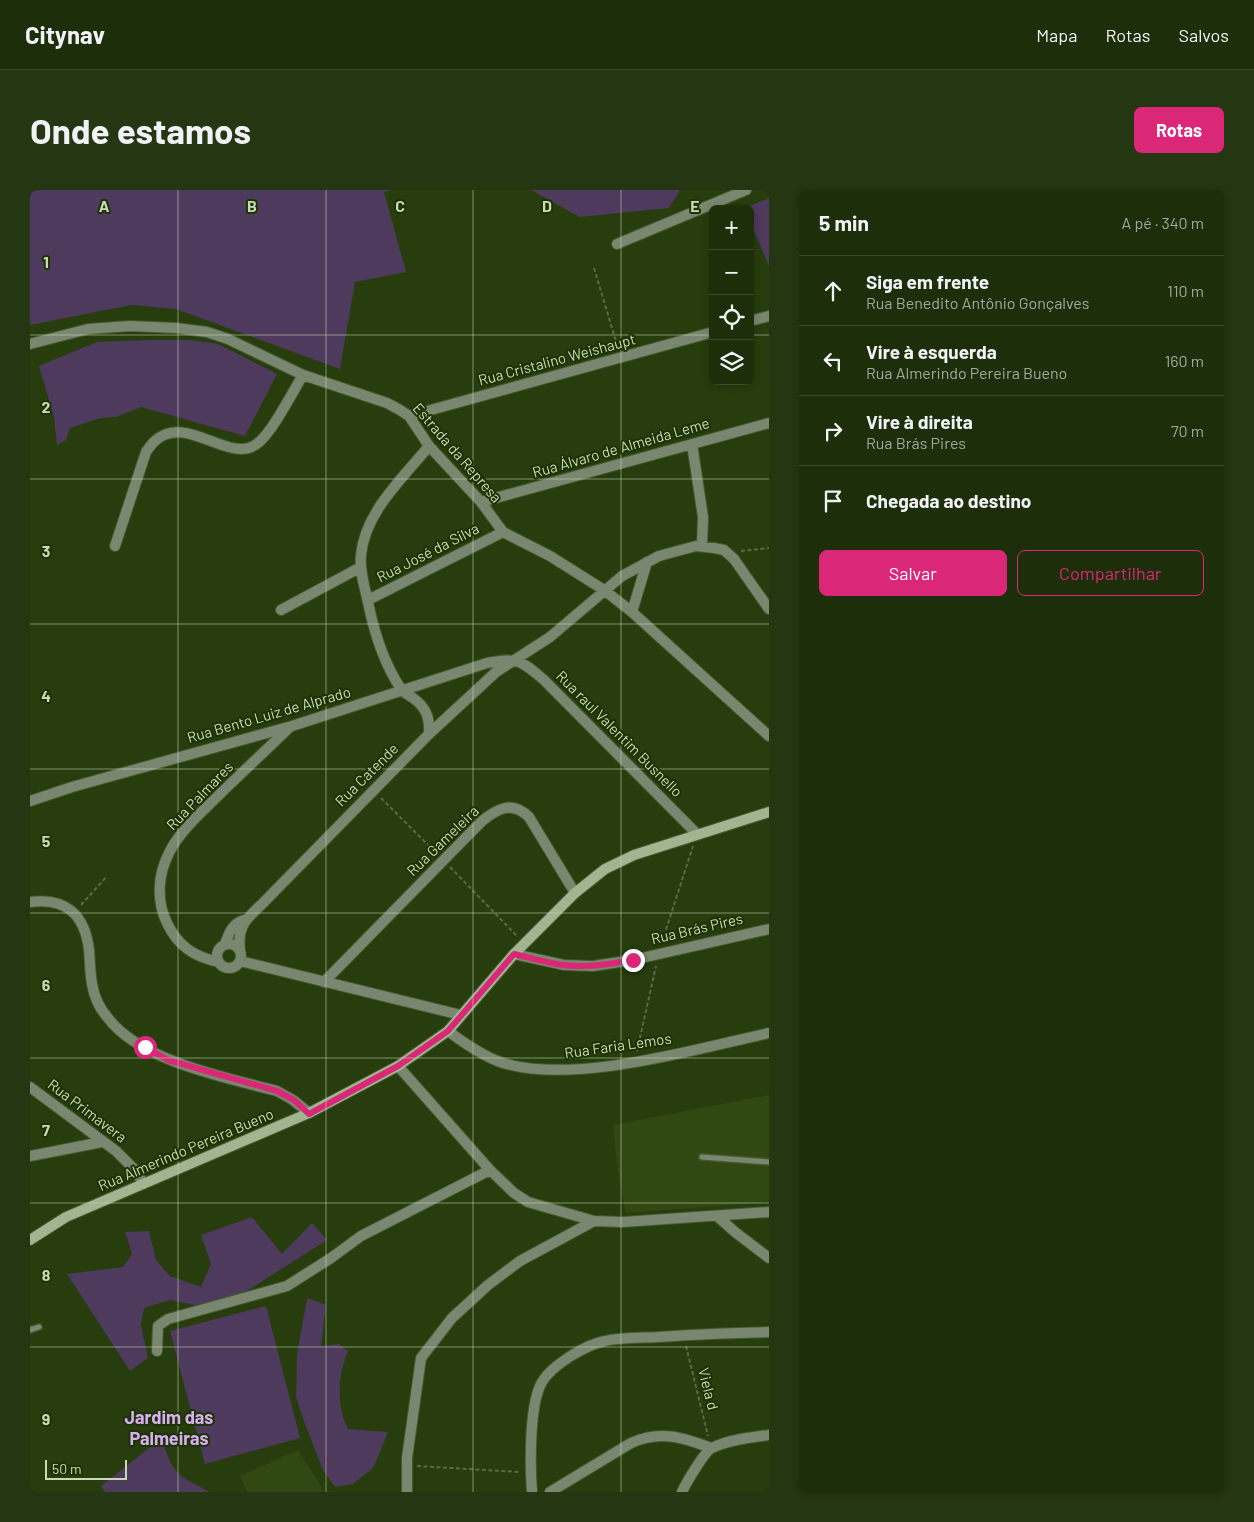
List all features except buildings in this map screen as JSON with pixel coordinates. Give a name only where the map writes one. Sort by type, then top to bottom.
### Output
[{"type":"main road","name":"Rua Almerindo Pereira Bueno","points":[[30,1240],[66,1217],[309,1114],[398,1066],[448,1031],[514,954],[574,893],[605,869],[619,861],[769,812]]},
{"type":"street","points":[[617,244],[746,190]]},
{"type":"street","points":[[754,320],[769,316]]},
{"type":"street","name":"Estrada da Represa","points":[[30,344],[88,329],[130,326],[176,328],[207,332],[228,339],[303,375],[387,403],[409,416],[429,446],[481,502],[503,532],[550,556],[604,590],[632,612],[769,736]]},
{"type":"street","name":"Rua Cristalino Weishaupt","points":[[409,416],[709,333]]},
{"type":"street","points":[[115,546],[146,452],[155,440],[164,434],[176,432],[190,433],[234,448],[247,449],[258,444],[268,432],[303,375]]},
{"type":"street","name":"Rua Álvaro de Almeida Leme","points":[[481,502],[769,423]]},
{"type":"street","points":[[692,444],[703,517],[702,546],[724,550],[728,553],[769,609]]},
{"type":"street","points":[[429,446],[382,504],[364,540],[361,567],[372,621],[381,649],[402,691],[421,704],[427,714],[430,734]]},
{"type":"street","name":"Rua José da Silva","points":[[368,600],[503,532]]},
{"type":"street","name":"Rua Catende","points":[[224,944],[229,933],[239,921],[245,919],[263,903],[430,734],[496,672],[550,637],[622,576],[659,556],[702,546]]},
{"type":"street","points":[[632,612],[647,562]]},
{"type":"street","points":[[281,610],[361,567]]},
{"type":"street","name":"Rua Bento Luiz de Alprado","points":[[30,801],[72,787],[292,726],[487,663],[516,660]]},
{"type":"street","name":"Rua raul Valentim Busnello","points":[[516,660],[529,666],[544,680],[697,834]]},
{"type":"street","name":"Rua Palmares","points":[[240,956],[234,967],[230,968],[219,962],[195,955],[179,943],[164,918],[159,893],[161,874],[169,853],[195,819],[292,726]]},
{"type":"street","name":"Rua Gameleira","points":[[324,982],[482,821],[498,810],[512,807],[524,811],[574,893]]},
{"type":"street","points":[[30,902],[48,901],[61,904],[75,913],[85,931],[89,947],[92,984],[96,998],[115,1027],[168,1060],[277,1091],[294,1100],[309,1114]]},
{"type":"street","points":[[240,956],[240,929],[245,919]]},
{"type":"street","name":"Rua Brás Pires","points":[[514,954],[564,965],[593,966],[633,960],[769,929]]},
{"type":"street","points":[[219,962],[218,951],[224,944]]},
{"type":"street","name":"Rua Palmares","points":[[224,944],[235,945],[240,956],[324,982],[461,1015]]},
{"type":"street","name":"Rua Faria Lemos","points":[[448,1031],[485,1056],[501,1062],[524,1067],[560,1070],[635,1061],[769,1033]]},
{"type":"street","points":[[398,1066],[490,1170],[514,1193],[528,1202],[594,1221],[655,1221],[769,1212]]},
{"type":"street","name":"Rua Primavera","points":[[30,1087],[126,1160],[143,1184]]},
{"type":"street","points":[[30,1156],[102,1142]]},
{"type":"street","points":[[157,1351],[158,1326],[168,1319],[287,1286],[331,1258],[360,1236],[490,1170]]},
{"type":"street","points":[[717,1216],[769,1258]]},
{"type":"street","points":[[407,1492],[407,1458],[421,1358],[452,1318],[488,1285],[520,1261],[594,1221]]},
{"type":"street","points":[[532,1492],[534,1411],[542,1383],[554,1368],[578,1353],[603,1341],[683,1335],[769,1332]]},
{"type":"street","points":[[550,1492],[631,1443],[645,1437],[660,1435],[691,1440],[711,1448]]},
{"type":"street","points":[[682,1492],[688,1480],[711,1448],[737,1440],[769,1435]]},
{"type":"lane","points":[[702,1157],[769,1162]]},
{"type":"lane","points":[[30,1330],[40,1327]]},
{"type":"path","points":[[594,268],[621,357]]},
{"type":"path","points":[[728,553],[769,548]]},
{"type":"path","points":[[75,913],[107,876]]},
{"type":"path","name":"Viela d","points":[[683,1335],[711,1448]]},
{"type":"path","points":[[408,1466],[531,1472]]},
{"type":"shaded area","points":[[30,190],[392,190],[384,192],[406,272],[355,282],[340,369],[176,309],[131,305],[30,325]]},
{"type":"shaded area","points":[[531,190],[680,190],[669,208],[580,217]]},
{"type":"shaded area","points":[[769,198],[769,266],[754,230],[754,205],[752,205]]},
{"type":"shaded area","points":[[190,340],[218,344],[277,374],[245,436],[141,407],[116,417],[101,418],[70,428],[66,440],[57,445],[54,417],[39,366],[97,342]]},
{"type":"shaded area","points":[[769,1095],[769,1202],[626,1213],[618,1172],[613,1125]]},
{"type":"shaded area","points":[[252,1217],[282,1254],[312,1223],[327,1240],[239,1296],[204,1307],[170,1300],[144,1308],[141,1325],[148,1358],[130,1371],[67,1274],[123,1267],[132,1254],[125,1232],[149,1231],[156,1260],[170,1276],[201,1287],[211,1264],[201,1235]]},
{"type":"shaded area","points":[[307,1298],[326,1305],[321,1346],[339,1344],[348,1351],[340,1380],[340,1400],[348,1429],[388,1432],[374,1467],[353,1484],[335,1487],[323,1470],[296,1397],[297,1354]]},
{"type":"shaded area","points":[[266,1306],[300,1438],[205,1464],[170,1331]]},
{"type":"shaded area","points":[[162,1438],[169,1460],[178,1473],[210,1492],[105,1492],[101,1486]]},
{"type":"shaded area","points":[[298,1450],[324,1491],[335,1492],[247,1492],[240,1476]]},
{"type":"district","name":"Jardim das Palmeiras","points":[[169,1428]]},
{"type":"route","points":[[145,1047],[168,1060],[277,1091],[294,1100],[309,1114],[398,1066],[448,1031],[514,954],[564,965],[579,966],[593,966],[633,960]]}]
